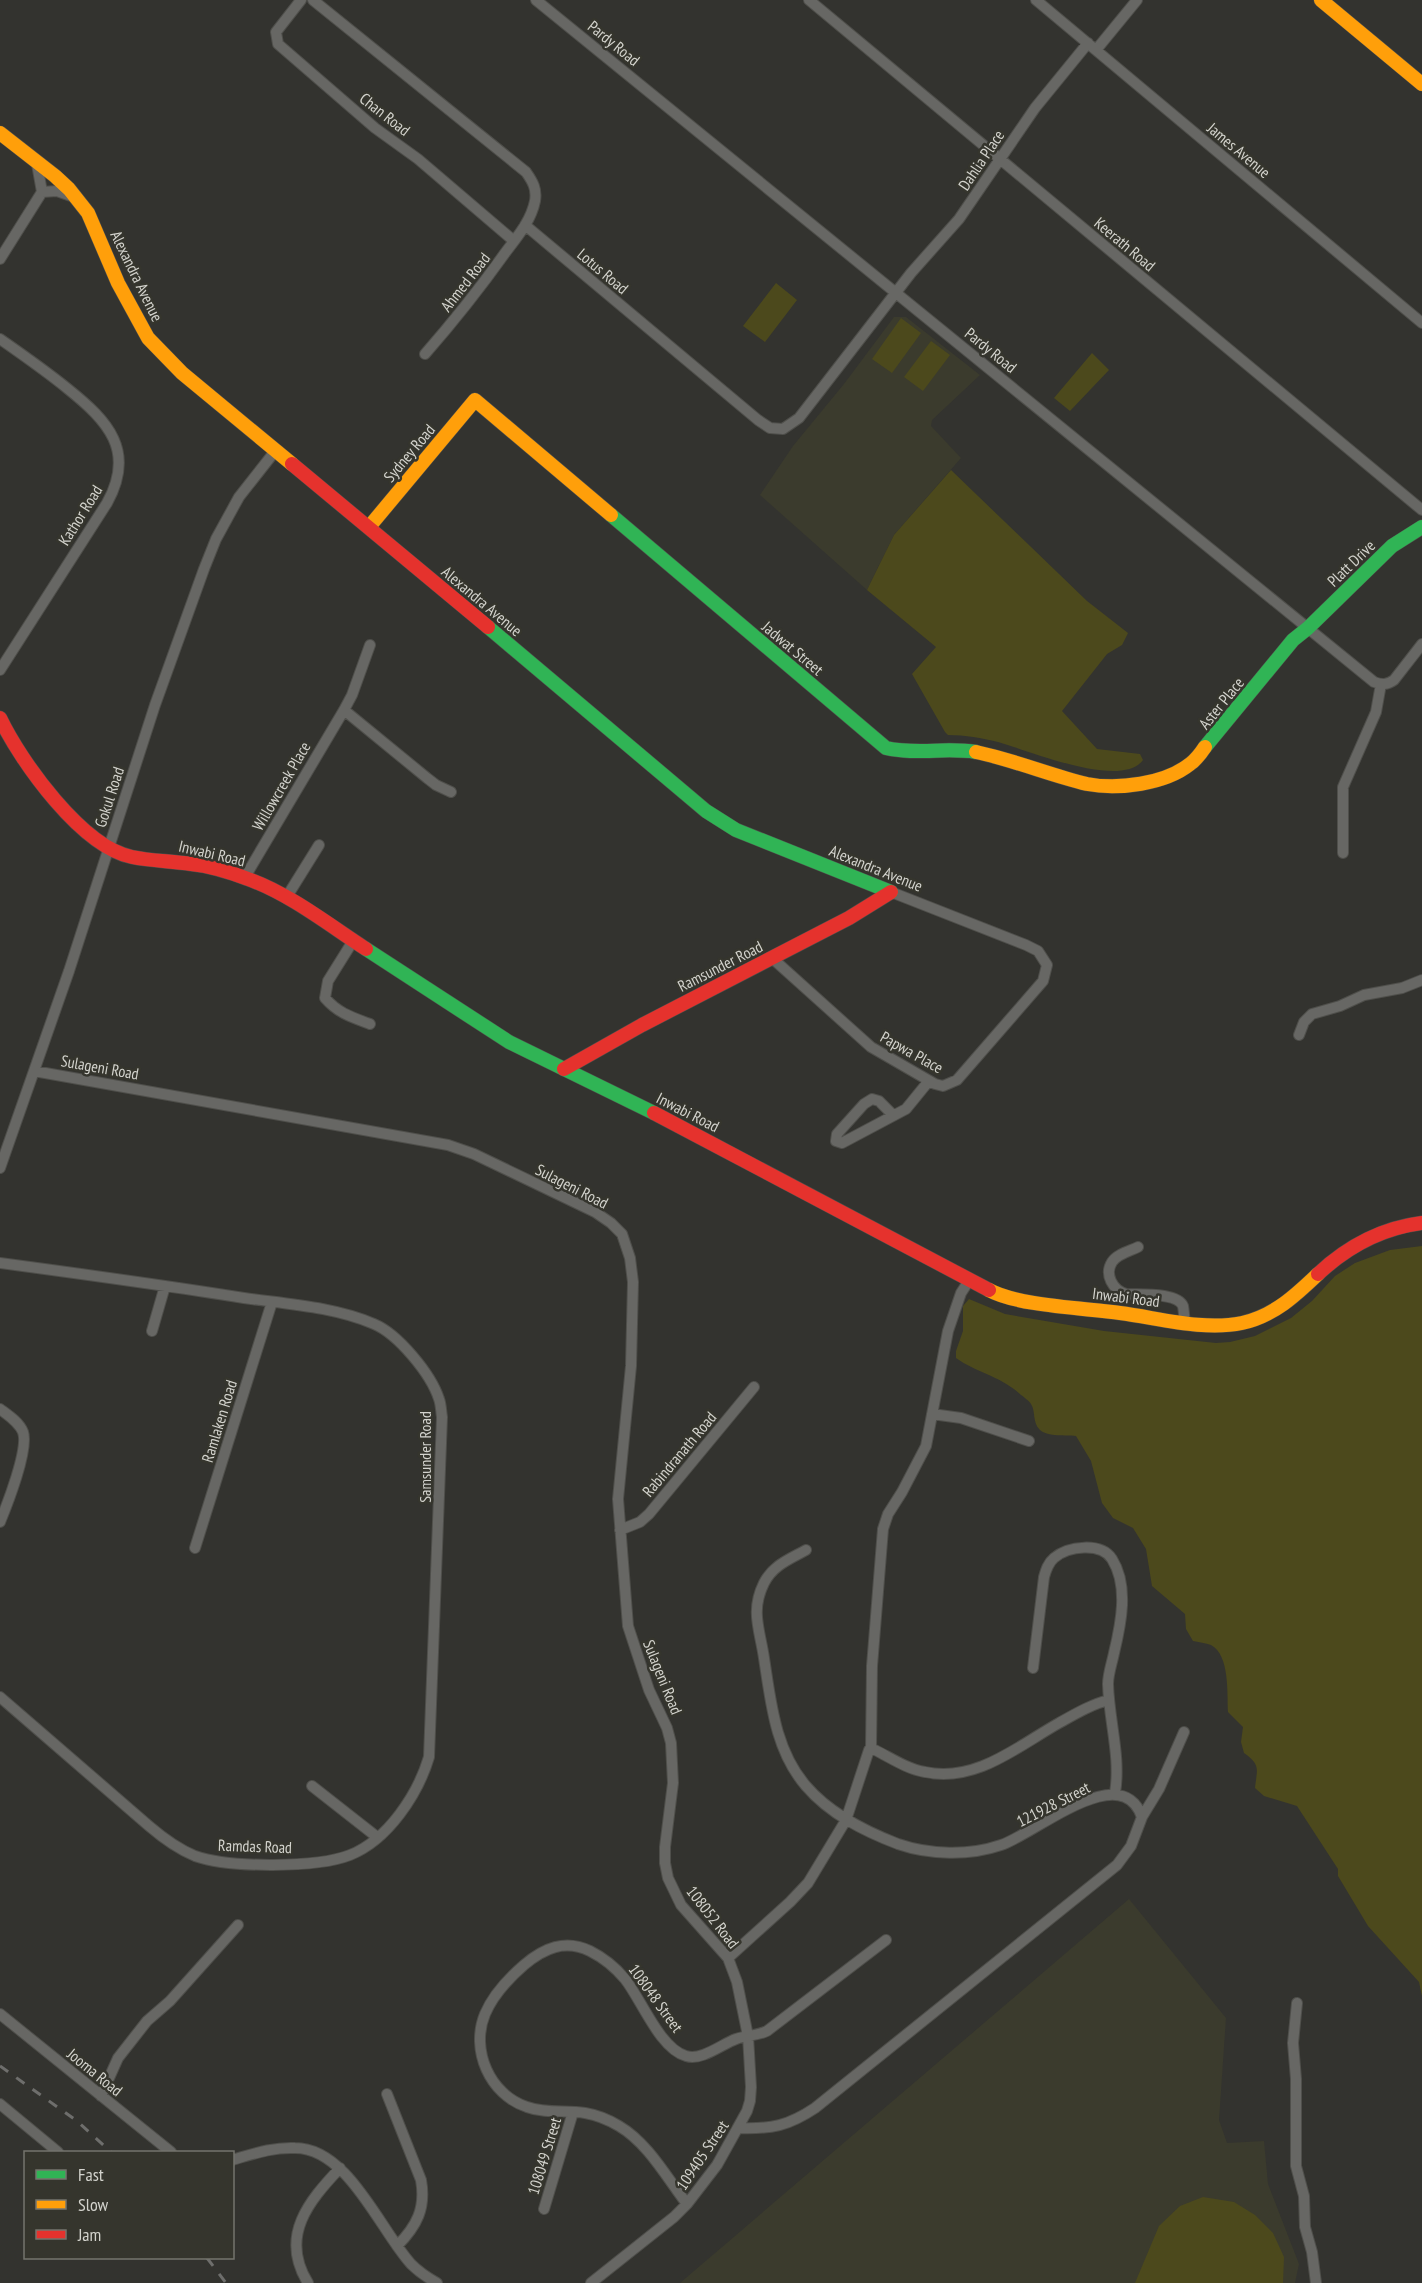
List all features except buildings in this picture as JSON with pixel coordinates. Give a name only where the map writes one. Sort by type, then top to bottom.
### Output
[{"type":"street","name":"Chan Road","points":[[300,0],[276,32],[278,44],[380,132],[418,159],[514,241]]},
{"type":"street","points":[[313,0],[526,172],[534,182],[536,191],[533,210],[525,225]]},
{"type":"street","name":"Pardy Road","points":[[536,0],[1374,682],[1381,684]]},
{"type":"street","name":"Keerath Road","points":[[809,0],[1422,510]]},
{"type":"street","name":"James Avenue","points":[[1036,0],[1422,322]]},
{"type":"street","name":"Dahlia Place","points":[[896,292],[959,219],[1035,108],[1137,0]]},
{"type":"street","points":[[1321,0],[1422,84]]},
{"type":"street","name":"Alexandra Avenue","points":[[0,133],[55,176],[76,197],[88,213],[118,283],[148,338],[182,373],[706,811],[736,830],[754,838],[1026,945],[1038,951],[1047,965]]},
{"type":"street","points":[[0,259],[42,192],[37,164]]},
{"type":"street","points":[[42,192],[57,191],[76,197]]},
{"type":"street","name":"Ahmed Road","points":[[425,354],[474,296],[525,225]]},
{"type":"street","name":"Lotus Road","points":[[525,225],[770,428],[783,429],[794,424],[896,292]]},
{"type":"street","name":"Kathor Road","points":[[0,339],[45,370],[99,415],[117,445],[119,469],[115,488],[107,503],[0,670]]},
{"type":"street","name":"Sydney Road","points":[[369,527],[475,400]]},
{"type":"street","name":"Jadwat Street","points":[[475,400],[886,748],[905,751],[961,750],[1096,785],[1148,780]]},
{"type":"street","name":"Gokul Road","points":[[0,1168],[155,705],[212,550],[239,497],[276,450]]},
{"type":"street","name":"Platt Drive","points":[[1308,628],[1392,546],[1422,527]]},
{"type":"street","name":"Aster Place","points":[[1148,780],[1184,770],[1293,640],[1308,628]]},
{"type":"street","points":[[1343,852],[1343,787],[1379,703],[1381,684],[1388,684],[1394,680],[1422,644]]},
{"type":"street","name":"Willowcreek Place","points":[[245,877],[344,710],[370,645]]},
{"type":"street","points":[[344,710],[427,778],[451,792]]},
{"type":"street","name":"Inwabi Road","points":[[0,718],[27,766],[76,822],[108,849],[131,857],[173,861],[245,877],[286,898],[499,1035],[695,1133],[995,1293],[1185,1322],[1221,1325],[1256,1319],[1278,1308],[1294,1297],[1340,1254],[1387,1231],[1404,1225],[1422,1223]]},
{"type":"street","points":[[286,898],[319,845]]},
{"type":"street","name":"Ramsunder Road","points":[[564,1069],[609,1042],[863,910],[891,892]]},
{"type":"street","points":[[353,941],[328,981],[325,998],[334,1009],[370,1024]]},
{"type":"street","name":"Papwa Place","points":[[772,958],[871,1047],[928,1082],[943,1086],[957,1080],[1043,981],[1047,965]]},
{"type":"street","points":[[1299,1035],[1304,1022],[1312,1014],[1340,1006],[1364,995],[1402,988],[1422,980]]},
{"type":"street","name":"Sulageni Road","points":[[34,1071],[448,1144],[474,1154],[595,1212],[622,1234],[630,1258],[633,1282],[630,1386],[618,1499],[628,1626],[649,1690],[667,1728],[671,1743]]},
{"type":"street","points":[[893,1115],[879,1101],[872,1099],[864,1104],[837,1134],[837,1142],[842,1143],[906,1109],[928,1082]]},
{"type":"street","points":[[1138,1248],[1124,1253],[1112,1263],[1109,1270],[1113,1285],[1119,1292],[1168,1297],[1179,1301],[1185,1322]]},
{"type":"street","name":"Samsunder Road","points":[[0,1263],[332,1312],[376,1324],[395,1339],[418,1363],[433,1384],[439,1399],[442,1417],[429,1757],[421,1778]]},
{"type":"street","points":[[871,1749],[872,1666],[884,1529],[888,1514],[921,1457],[952,1318],[961,1293],[970,1279]]},
{"type":"street","points":[[152,1332],[165,1286]]},
{"type":"street","name":"Ramlaken Road","points":[[195,1548],[272,1302]]},
{"type":"street","name":"Rabindranath Road","points":[[620,1530],[640,1522],[649,1514],[754,1388]]},
{"type":"street","points":[[0,1409],[18,1424],[22,1431],[24,1445],[13,1487],[0,1522]]},
{"type":"street","points":[[932,1414],[961,1418],[1029,1441]]},
{"type":"street","points":[[1033,1668],[1044,1578],[1048,1565],[1055,1557],[1074,1550],[1094,1548],[1104,1551],[1111,1556],[1116,1565],[1122,1595],[1118,1637],[1108,1681],[1118,1769],[1115,1793]]},
{"type":"street","name":"121928 Street","points":[[806,1550],[773,1570],[760,1594],[756,1623],[763,1652],[771,1708],[781,1742],[797,1774],[806,1786],[846,1820],[879,1836],[910,1847],[952,1852],[984,1850],[1015,1840],[1081,1803],[1115,1793],[1131,1801],[1140,1810],[1142,1818]]},
{"type":"street","name":"Ramdas Road","points":[[0,1697],[149,1827],[172,1844],[215,1862],[236,1864],[326,1861],[350,1855],[377,1837],[409,1803],[421,1778]]},
{"type":"street","points":[[871,1749],[910,1768],[925,1772],[954,1773],[974,1770],[1000,1758],[1069,1717],[1109,1700]]},
{"type":"street","points":[[740,2128],[763,2129],[781,2126],[815,2108],[1117,1865],[1131,1846],[1142,1818],[1159,1789],[1184,1732]]},
{"type":"street","name":"108052 Road","points":[[671,1743],[672,1802],[665,1847],[668,1878],[681,1905],[728,1958],[737,1982],[748,2036]]},
{"type":"street","points":[[728,1958],[808,1883],[846,1820],[866,1752],[871,1749]]},
{"type":"street","points":[[312,1786],[377,1837]]},
{"type":"street","points":[[101,2096],[118,2058],[147,2021],[170,2001],[238,1925]]},
{"type":"street","points":[[748,2036],[760,2035],[773,2027],[846,1968],[886,1940]]},
{"type":"street","name":"108048 Street","points":[[687,2204],[642,2145],[620,2127],[596,2115],[544,2111],[513,2101],[492,2080],[480,2050],[480,2029],[498,1993],[518,1971],[534,1956],[550,1947],[561,1945],[580,1946],[611,1964],[640,2000],[658,2031],[676,2051],[686,2057],[702,2055],[748,2036]]},
{"type":"street","points":[[1297,2003],[1293,2043],[1296,2079],[1296,2166],[1304,2196],[1305,2227],[1312,2252],[1316,2283]]},
{"type":"street","name":"Jooma Road","points":[[0,2014],[170,2151]]},
{"type":"street","name":"109405 Street","points":[[591,2283],[674,2217],[708,2179],[740,2128],[750,2101],[748,2036]]},
{"type":"street","points":[[387,2094],[421,2180],[422,2190],[419,2218],[397,2246]]},
{"type":"street","points":[[0,2104],[57,2151]]},
{"type":"street","name":"108049 Street","points":[[544,2209],[573,2112]]},
{"type":"street","points":[[234,2159],[273,2149],[298,2147],[316,2152],[340,2168],[413,2266],[437,2283]]},
{"type":"street","points":[[308,2283],[298,2254],[299,2226],[309,2203],[340,2168]]},
{"type":"shaded area","points":[[776,283],[797,300],[765,342],[743,326]]},
{"type":"shaded area","points":[[894,317],[906,317],[980,375],[932,420],[931,426],[961,458],[894,535],[867,590],[760,495],[793,446],[844,384]]},
{"type":"shaded area","points":[[901,318],[921,333],[892,373],[872,359]]},
{"type":"shaded area","points":[[931,341],[950,355],[923,391],[904,377]]},
{"type":"shaded area","points":[[1092,353],[1109,370],[1070,411],[1054,398]]},
{"type":"shaded area","points":[[951,470],[1087,601],[1128,633],[1122,645],[1107,654],[1062,711],[1097,749],[1140,754],[1143,760],[1132,768],[1115,771],[1095,770],[998,742],[948,735],[945,732],[912,674],[936,647],[867,590],[894,535]]},
{"type":"shaded area","points":[[1422,1246],[1422,1996],[1419,1982],[1368,1926],[1338,1876],[1338,1869],[1297,1806],[1264,1796],[1255,1788],[1257,1768],[1244,1753],[1241,1742],[1243,1727],[1228,1712],[1226,1676],[1222,1657],[1211,1645],[1193,1641],[1186,1629],[1185,1614],[1152,1586],[1146,1549],[1133,1528],[1113,1518],[1102,1503],[1091,1461],[1076,1436],[1052,1435],[1040,1430],[1028,1400],[1005,1383],[956,1358],[956,1351],[963,1331],[963,1306],[969,1299],[1005,1314],[1104,1331],[1216,1343],[1230,1342],[1255,1336],[1291,1318],[1312,1301],[1335,1276],[1355,1263],[1390,1250]]},
{"type":"shaded area","points":[[1129,1899],[1226,2018],[1219,2120],[1227,2143],[1264,2141],[1268,2184],[1299,2264],[1295,2283],[680,2283]]},
{"type":"shaded area","points":[[1203,2197],[1234,2202],[1255,2215],[1273,2233],[1284,2257],[1283,2283],[1135,2283],[1159,2226],[1180,2206]]},
{"type":"railway","points":[[0,2066],[77,2121],[110,2151]]},
{"type":"railway","points":[[208,2259],[226,2283]]},
{"type":"traffic: fast","points":[[611,515],[886,748],[908,751],[976,752]]},
{"type":"traffic: fast","points":[[1205,747],[1293,640],[1392,546],[1422,527]]},
{"type":"traffic: fast","points":[[488,627],[706,811],[736,830],[891,892]]},
{"type":"traffic: fast","points":[[366,949],[509,1042],[654,1113]]},
{"type":"traffic: slow","points":[[1321,0],[1422,84]]},
{"type":"traffic: slow","points":[[0,133],[55,176],[88,213],[118,283],[148,338],[182,373],[292,464]]},
{"type":"traffic: slow","points":[[369,527],[475,400],[611,515]]},
{"type":"traffic: slow","points":[[976,752],[1087,784],[1127,786],[1155,781],[1180,771],[1192,762],[1205,747]]},
{"type":"traffic: slow","points":[[989,1290],[1017,1300],[1052,1306],[1212,1326],[1254,1320],[1293,1297],[1318,1274]]},
{"type":"traffic: jam","points":[[292,464],[488,627]]},
{"type":"traffic: jam","points":[[0,718],[22,757],[55,800],[93,837],[113,850],[132,857],[205,866],[264,885],[294,901],[366,949]]},
{"type":"traffic: jam","points":[[564,1069],[642,1025],[849,918],[891,892]]},
{"type":"traffic: jam","points":[[654,1113],[989,1290]]},
{"type":"traffic: jam","points":[[1318,1274],[1341,1255],[1366,1240],[1393,1229],[1422,1223]]}]
